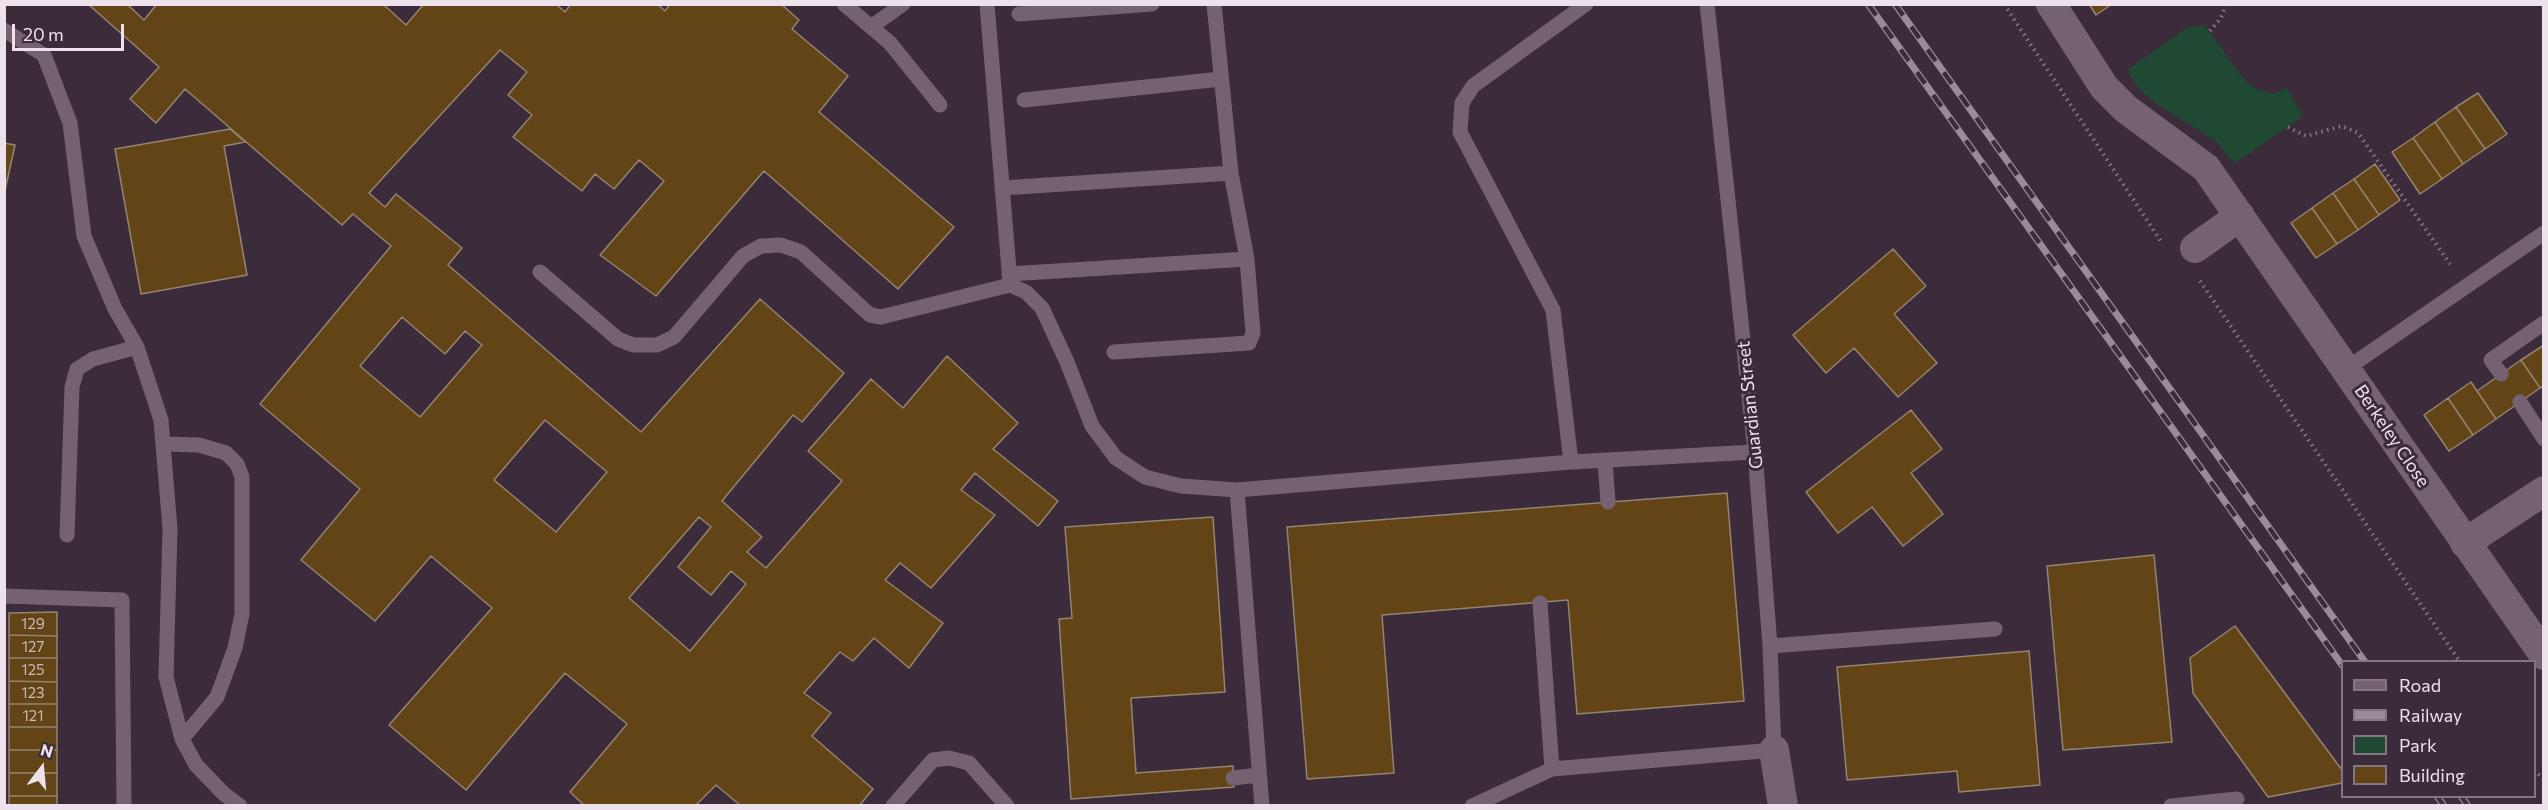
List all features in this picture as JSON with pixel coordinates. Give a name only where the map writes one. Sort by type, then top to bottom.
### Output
[{"type":"street","name":"Berkeley Close","points":[[2050,4],[2104,87],[2126,109],[2206,168],[2544,655]]},
{"type":"street","points":[[2187,259],[2240,216]]},
{"type":"street","points":[[2465,543],[2544,491]]},
{"type":"street","name":"Guardian Street","points":[[1774,750],[1783,806]]},
{"type":"lane","points":[[844,4],[890,43],[939,105]]},
{"type":"lane","points":[[872,27],[889,12],[903,4]]},
{"type":"lane","points":[[987,4],[1010,280],[1042,308],[1067,362],[1092,426],[1116,459],[1145,477],[1181,486],[1237,490],[1571,462],[1755,452]]},
{"type":"lane","points":[[1019,14],[1152,4]]},
{"type":"lane","points":[[1114,352],[1249,343],[1253,333],[1246,259],[1231,173],[1214,4]]},
{"type":"lane","points":[[1571,462],[1553,310],[1460,132],[1462,103],[1473,86],[1586,4]]},
{"type":"lane","name":"Guardian Street","points":[[1707,4],[1755,452],[1770,646],[1774,750]]},
{"type":"lane","points":[[4,30],[44,55],[70,123],[84,236],[115,309],[137,347],[161,420],[170,529],[166,677],[182,739],[196,765],[224,794],[240,806]]},
{"type":"lane","points":[[1024,100],[1221,79]]},
{"type":"lane","points":[[1002,188],[1231,173]]},
{"type":"lane","points":[[2346,369],[2544,233]]},
{"type":"lane","points":[[540,272],[618,339],[633,345],[657,345],[674,337],[743,256],[761,246],[782,245],[801,252],[870,315],[881,317],[1010,280],[1246,259]]},
{"type":"lane","points":[[2501,374],[2491,360],[2544,323]]},
{"type":"lane","points":[[67,535],[72,387],[77,369],[93,359],[137,347]]},
{"type":"lane","points":[[2520,402],[2544,439]]},
{"type":"lane","points":[[163,444],[198,445],[226,453],[237,464],[242,477],[242,614],[236,648],[217,697],[182,739]]},
{"type":"lane","points":[[1605,460],[1608,502]]},
{"type":"lane","points":[[1237,490],[1262,806]]},
{"type":"lane","points":[[4,596],[122,600],[124,806]]},
{"type":"lane","points":[[1540,603],[1552,769]]},
{"type":"lane","points":[[1770,646],[1995,629]]},
{"type":"lane","points":[[1472,806],[1552,769],[1774,750]]},
{"type":"lane","points":[[892,806],[933,760],[949,758],[969,763],[1007,806]]},
{"type":"lane","points":[[1233,778],[1259,775]]},
{"type":"lane","points":[[2171,806],[2237,799]]},
{"type":"path","points":[[2004,4],[2187,259],[2459,660]]},
{"type":"path","points":[[2210,32],[2221,18],[2226,4]]},
{"type":"path","points":[[2288,126],[2306,136],[2342,126],[2358,133],[2466,286]]},
{"type":"green space","points":[[2205,25],[2249,85],[2274,94],[2287,88],[2303,116],[2234,164],[2216,141],[2155,103],[2137,87],[2127,70],[2188,27]]},
{"type":"building","points":[[88,4],[127,4],[144,20],[157,4],[383,4],[406,25],[424,4],[556,4],[565,12],[571,4],[657,4],[665,11],[670,4],[781,4],[799,20],[792,29],[848,76],[819,112],[954,227],[898,289],[764,171],[656,296],[600,255],[664,181],[639,160],[614,189],[595,174],[582,191],[513,137],[532,115],[508,95],[527,72],[500,50],[369,193],[385,207],[396,194],[462,248],[448,265],[641,432],[760,299],[844,373],[802,422],[793,415],[722,501],[762,537],[747,552],[766,568],[842,481],[808,451],[871,379],[903,408],[947,356],[1018,423],[993,449],[1058,501],[1038,526],[975,473],[961,490],[995,515],[931,588],[900,563],[885,580],[943,623],[909,668],[874,638],[853,661],[840,652],[804,693],[831,713],[812,736],[873,789],[859,806],[741,806],[716,785],[695,806],[585,806],[570,792],[627,724],[565,673],[466,790],[389,725],[492,608],[431,556],[375,621],[301,560],[360,489],[260,404],[391,246],[353,214],[342,225],[185,89],[156,123],[130,99],[159,67]],"holes":[[[402,317],[445,354],[465,331],[482,345],[420,417],[360,366]],[[545,420],[607,472],[556,532],[494,480]],[[699,517],[711,527],[678,567],[711,595],[731,571],[746,584],[690,651],[629,598]]]},
{"type":"building","points":[[2089,4],[2112,4],[2096,15]]},
{"type":"building","points":[[2478,93],[2507,134],[2485,149],[2456,107]]},
{"type":"building","points":[[2456,107],[2485,149],[2463,164],[2435,122]]},
{"type":"building","points":[[2435,122],[2463,164],[2442,179],[2413,138]]},
{"type":"building","points":[[230,129],[245,142],[224,146],[247,275],[141,294],[115,149]]},
{"type":"building","points":[[2413,138],[2442,179],[2420,194],[2392,152]]},
{"type":"building","points":[[4,143],[15,145],[4,195]]},
{"type":"building","points":[[2375,164],[2400,200],[2379,215],[2354,179]]},
{"type":"building","points":[[2354,179],[2379,215],[2358,230],[2333,193]]},
{"type":"building","points":[[2333,193],[2358,230],[2337,244],[2312,208]]},
{"type":"building","points":[[2312,208],[2337,244],[2316,258],[2291,223]]},
{"type":"building","points":[[1893,249],[1926,286],[1894,314],[1937,363],[1898,397],[1854,348],[1826,373],[1793,335]]},
{"type":"building","points":[[2544,345],[2544,386],[2540,388],[2521,360]]},
{"type":"building","points":[[2521,360],[2540,388],[2496,419],[2477,391]]},
{"type":"building","points":[[2471,382],[2496,419],[2473,435],[2448,398]]},
{"type":"building","points":[[2448,398],[2473,435],[2449,451],[2424,415]]},
{"type":"building","points":[[1911,410],[1942,449],[1911,473],[1943,514],[1903,546],[1872,507],[1838,533],[1806,492]]},
{"type":"building","points":[[1727,493],[1744,701],[1577,714],[1568,600],[1382,615],[1394,773],[1307,779],[1287,527]]},
{"type":"building","points":[[1213,517],[1225,692],[1131,698],[1136,773],[1233,766],[1234,787],[1071,799],[1059,619],[1072,618],[1065,527]]},
{"type":"building","points":[[2154,555],[2172,742],[2063,750],[2047,566]]},
{"type":"building","points":[[57,612],[57,636],[9,635],[9,613]]},
{"type":"building","points":[[2235,626],[2341,769],[2341,783],[2268,797],[2193,693],[2190,658]]},
{"type":"building","points":[[9,635],[57,636],[57,658],[9,658]]},
{"type":"building","points":[[2029,651],[2040,785],[1959,792],[1957,771],[1847,780],[1837,667]]},
{"type":"building","points":[[9,658],[57,658],[57,682],[9,681]]},
{"type":"building","points":[[9,681],[57,682],[57,704],[9,704]]},
{"type":"building","points":[[9,704],[57,704],[57,727],[9,727]]},
{"type":"building","points":[[9,727],[57,727],[57,750],[9,750]]},
{"type":"building","points":[[9,750],[57,750],[57,773],[9,773]]},
{"type":"building","points":[[9,773],[57,773],[57,796],[9,796]]},
{"type":"building","points":[[9,796],[57,796],[57,806],[9,806]]},
{"type":"railway","points":[[1868,4],[2341,664]]},
{"type":"railway","points":[[1895,4],[2364,660]]},
{"type":"railway","points":[[2438,798],[2444,806]]},
{"type":"railway","points":[[2462,798],[2468,806]]}]
